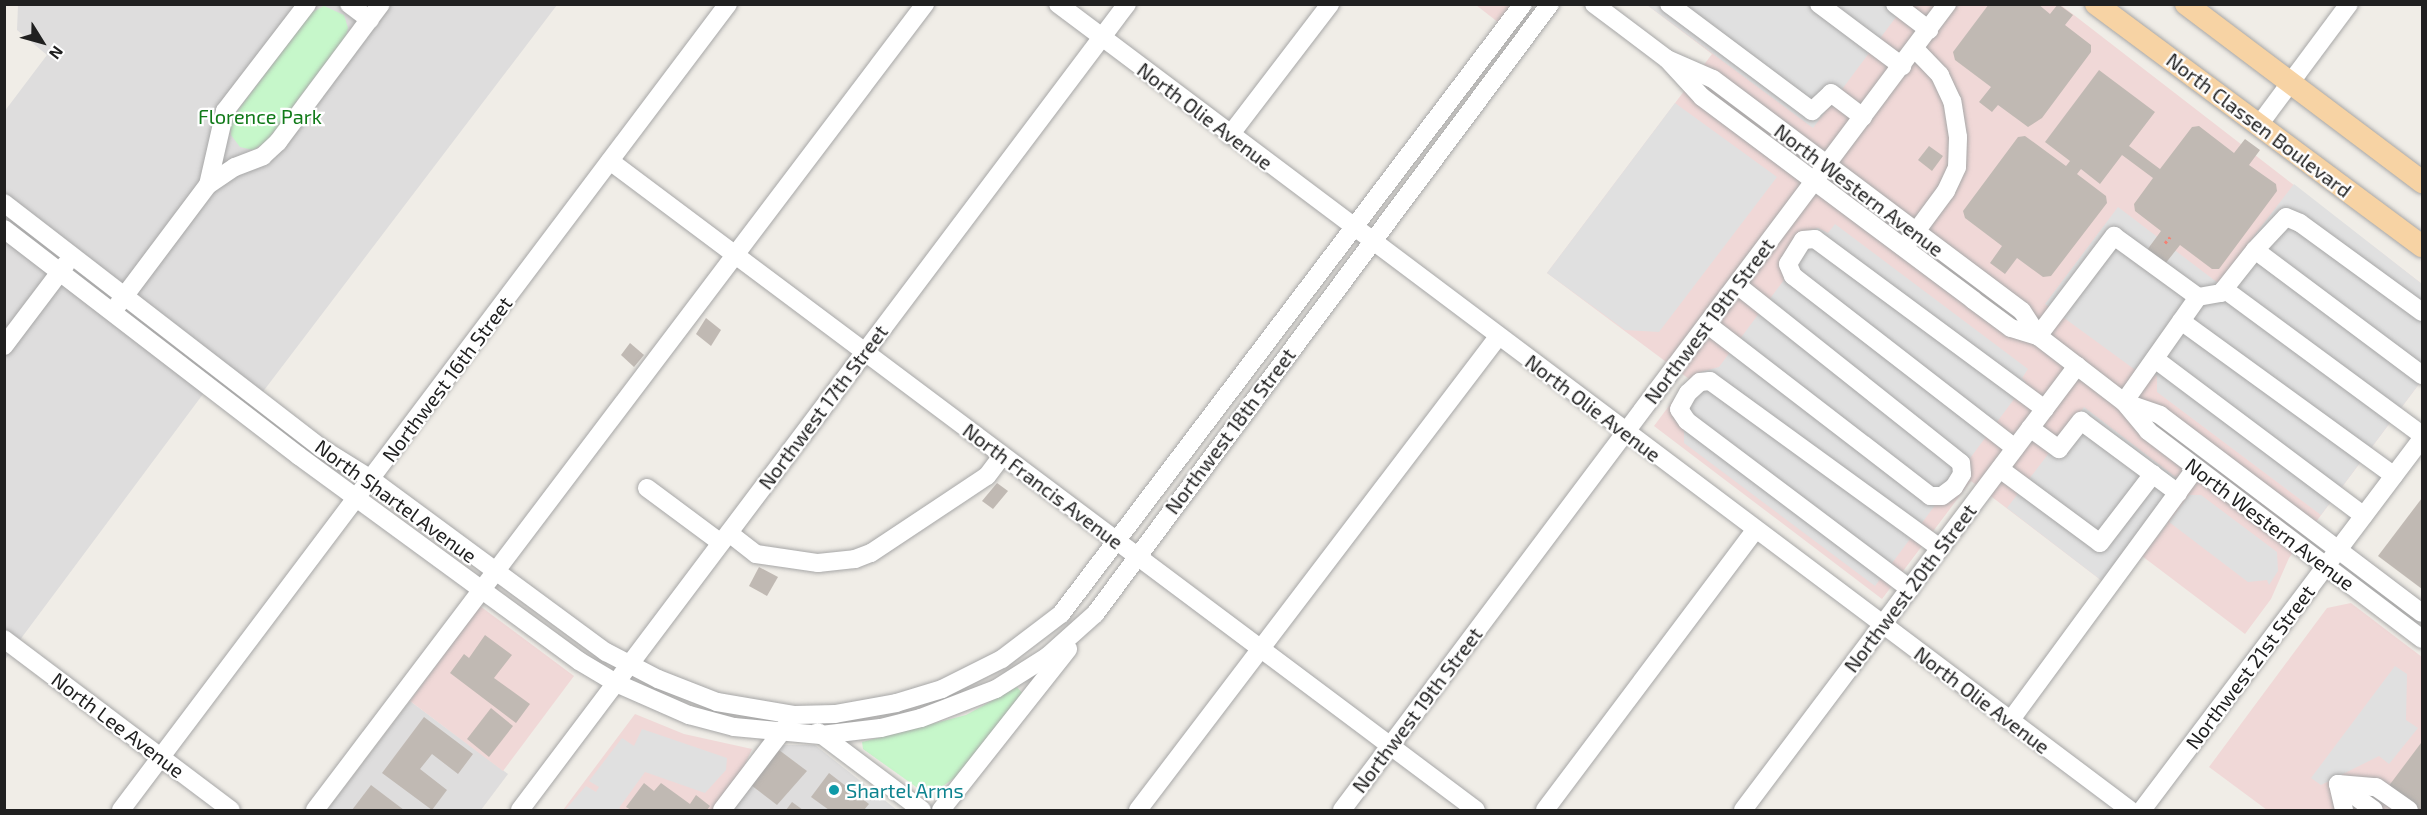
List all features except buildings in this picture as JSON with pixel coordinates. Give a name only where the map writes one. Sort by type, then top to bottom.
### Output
[{"type":"main road","name":"North Classen Boulevard","points":[[2096,4],[2422,246]]},
{"type":"main road","points":[[2187,4],[2422,182]]},
{"type":"street","points":[[208,185],[225,111],[307,4]]},
{"type":"street","points":[[349,4],[369,20]]},
{"type":"street","points":[[113,313],[208,185],[235,167],[263,156],[278,142],[381,4]]},
{"type":"street","name":"Northwest 16th Street","points":[[121,810],[728,4]]},
{"type":"street","points":[[315,810],[925,4]]},
{"type":"street","name":"North Olie Avenue","points":[[1058,4],[1625,433],[2130,810]]},
{"type":"street","name":"Northwest 17th Street","points":[[520,810],[1127,4]]},
{"type":"street","points":[[1230,135],[1330,4]]},
{"type":"street","name":"Northwest 18th Street","points":[[795,715],[835,714],[896,703],[982,671],[1029,640],[1061,614],[1118,543],[1523,4]]},
{"type":"street","name":"Northwest 18th Street","points":[[821,735],[880,728],[968,702],[1048,656],[1095,614],[1136,556],[1550,4]]},
{"type":"street","name":"North Western Avenue","points":[[1594,4],[1667,59],[1702,97],[1815,181],[1910,240]]},
{"type":"street","points":[[1669,4],[1812,111],[1831,93],[1863,117]]},
{"type":"street","points":[[1819,4],[1902,66]]},
{"type":"street","points":[[1895,4],[1929,30]]},
{"type":"street","name":"Northwest 19th Street","points":[[1342,810],[1947,4]]},
{"type":"street","points":[[2259,125],[2349,4]]},
{"type":"street","points":[[1910,240],[1946,191],[1957,167],[1958,137],[1952,101],[1940,75],[1914,49]]},
{"type":"street","name":"North Western Avenue","points":[[1667,59],[1713,79],[1827,165],[2011,328],[2038,336],[2124,402],[2148,431],[2422,639]]},
{"type":"street","name":"North Francis Avenue","points":[[610,161],[1476,810]]},
{"type":"street","name":"North Shartel Avenue","points":[[4,203],[321,448],[371,479],[495,572],[629,665],[717,702],[795,715],[922,810]]},
{"type":"street","points":[[2124,402],[2198,297],[2224,289],[2255,250],[2286,217],[2300,223],[2422,312]]},
{"type":"street","name":"North Shartel Avenue","points":[[4,230],[357,497],[579,661],[616,683],[689,715],[781,733],[821,735]]},
{"type":"street","points":[[2038,336],[2114,236],[2198,297]]},
{"type":"street","points":[[2015,448],[1793,276],[1788,264],[1803,240],[1815,239],[2045,409]]},
{"type":"street","points":[[2255,250],[2421,371]]},
{"type":"street","points":[[4,346],[73,256]]},
{"type":"street","points":[[1707,324],[1930,496],[1942,496],[1954,487],[1962,474],[1961,463],[1737,285]]},
{"type":"street","points":[[2224,289],[2422,436]]},
{"type":"street","points":[[2181,321],[2394,476]]},
{"type":"street","points":[[1138,810],[1498,337]]},
{"type":"street","points":[[2155,359],[2364,516]]},
{"type":"street","name":"Northwest 20th Street","points":[[1743,810],[2077,366]]},
{"type":"street","points":[[1910,589],[1688,421],[1679,409],[1688,393],[1700,382],[1710,381],[1940,548]]},
{"type":"street","name":"North Western Avenue","points":[[2124,402],[2160,415],[2422,613]]},
{"type":"street","points":[[2030,428],[2059,449],[2081,421],[2178,493]]},
{"type":"street","name":"Northwest 21st Street","points":[[2142,810],[2339,550],[2422,436]]},
{"type":"street","points":[[647,488],[725,538],[756,554],[818,563],[855,559],[871,553],[987,476],[1002,456]]},
{"type":"street","points":[[2010,721],[2196,468]]},
{"type":"street","points":[[2000,469],[2100,543],[2153,474]]},
{"type":"street","points":[[1545,810],[1755,530]]},
{"type":"street","points":[[940,810],[1095,614]]},
{"type":"street","name":"North Lee Avenue","points":[[4,639],[231,810]]},
{"type":"street","points":[[722,810],[795,715]]},
{"type":"street","points":[[2338,784],[2342,810]]},
{"type":"street","points":[[2338,784],[2349,810]]},
{"type":"street","points":[[2338,784],[2359,810]]},
{"type":"street","points":[[2338,784],[2374,810]]},
{"type":"street","points":[[2338,784],[2370,795],[2391,810]]},
{"type":"street","points":[[2338,784],[2376,787],[2409,810]]},
{"type":"path","points":[[2164,243],[2170,237]]},
{"type":"shaded area","points":[[18,5],[557,5],[249,410],[212,382],[5,660],[4,112],[47,55],[17,30]]},
{"type":"shaded area","points":[[1476,5],[1514,5],[1499,23]]},
{"type":"shaded area","points":[[1647,5],[2061,5],[2422,284],[2422,380],[2289,558],[2271,599],[2245,634],[2142,556],[2168,523],[2153,513],[2102,581],[1971,481],[1882,599],[1654,426],[1689,379],[1547,273],[1712,54]]},
{"type":"shaded area","points":[[1647,5],[1905,5],[1813,128]]},
{"type":"shaded area","points":[[1675,103],[1777,177],[1659,332],[1625,330],[1547,273]]},
{"type":"shaded area","points":[[2294,184],[2422,284],[2422,380],[2321,515],[2157,392],[2157,376],[2134,369],[2045,304],[2118,207],[2218,283]]},
{"type":"shaded area","points":[[1835,224],[2028,369],[2022,378],[2026,383],[1875,586],[1684,443],[1684,424],[1675,405],[1697,373],[1719,367],[1784,280],[1782,266],[1804,232],[1818,228],[1828,233]]},
{"type":"shaded area","points":[[2084,407],[2178,479],[2102,581],[2007,508]]},
{"type":"shaded area","points":[[2189,495],[2201,495],[2277,552],[2278,571],[2269,585],[2267,580],[2248,582],[2169,522]]},
{"type":"shaded area","points":[[2351,603],[2422,657],[2422,810],[2267,810],[2209,767],[2327,608]]},
{"type":"shaded area","points":[[480,606],[574,676],[503,771],[410,701]]},
{"type":"shaded area","points":[[2395,666],[2407,674],[2406,720],[2418,728],[2389,764],[2379,756],[2321,785],[2311,778]]},
{"type":"shaded area","points":[[410,701],[508,774],[481,810],[327,810]]},
{"type":"shaded area","points":[[635,714],[684,734],[752,749],[743,769],[713,810],[563,810]]},
{"type":"shaded area","points":[[642,729],[727,758],[726,770],[705,793],[645,772],[619,808],[622,810],[565,810],[586,786],[596,792],[599,787],[589,781],[622,738],[634,746]]},
{"type":"shaded area","points":[[778,745],[815,745],[897,810],[730,810]]},
{"type":"green space","name":"Florence Park","points":[[324,6],[344,15],[348,28],[346,36],[266,142],[253,150],[240,147],[231,135],[230,121],[311,13]]},
{"type":"green space","points":[[1017,687],[1023,694],[956,777],[937,790],[919,789],[863,749],[862,742],[966,715]]},
{"type":"place","name":"Shartel Arms","points":[[834,790]]}]
